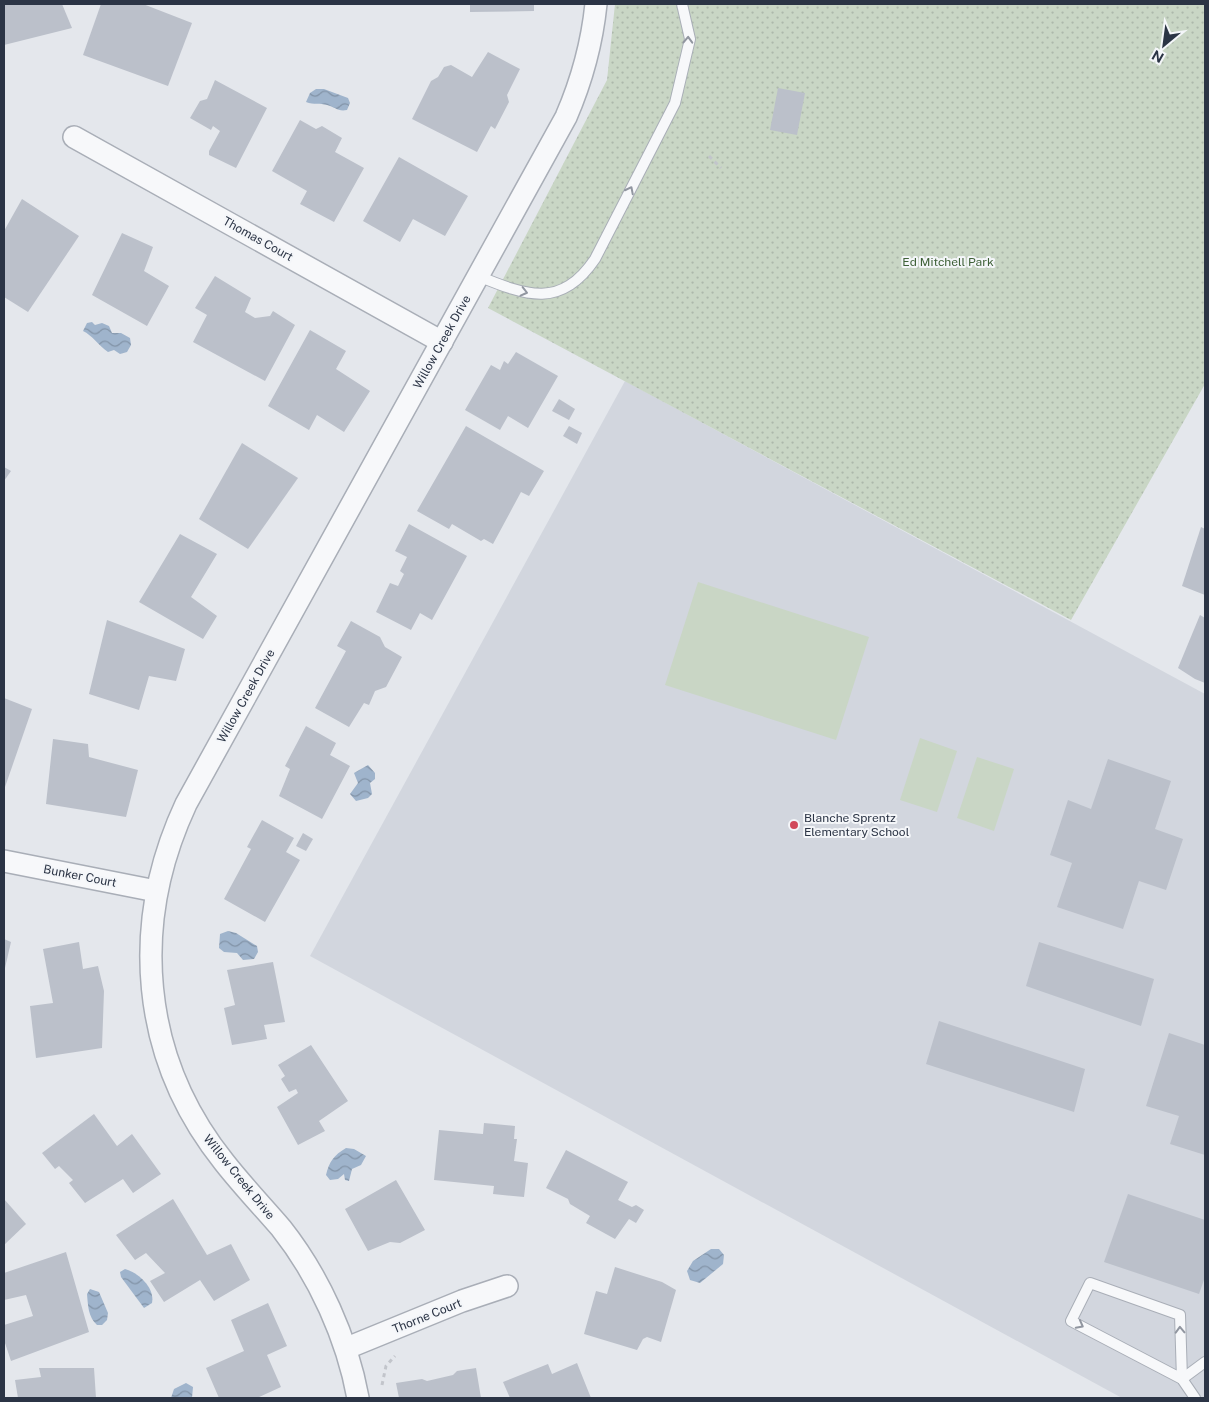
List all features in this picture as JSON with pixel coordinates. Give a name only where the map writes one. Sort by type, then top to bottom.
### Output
[{"type":"street","name":"Willow Creek Drive","points":[[358,1398],[347,1348],[306,1266],[282,1229],[224,1162],[197,1124],[176,1083],[161,1040],[152,994],[150,948],[156,891],[162,867],[186,804],[576,96],[589,51],[596,4]]},
{"type":"street","name":"Thomas Court","points":[[74,137],[442,342]]},
{"type":"street","name":"Bunker Court","points":[[4,861],[156,891]]},
{"type":"street","name":"Thorne Court","points":[[347,1348],[462,1301],[508,1286]]},
{"type":"lane","points":[[478,276],[505,287],[538,295],[564,290],[583,276],[595,259],[675,103],[690,39],[682,4]]},
{"type":"lane","points":[[1182,1379],[1180,1315],[1090,1283],[1071,1321],[1182,1379],[1195,1398]]},
{"type":"lane","points":[[1182,1379],[1205,1362]]},
{"type":"path","points":[[709,156],[722,168]]},
{"type":"path","points":[[383,1390],[382,1382],[385,1368],[397,1354]]},
{"type":"shaded area","name":"Blanche Sprentz Elementary School","points":[[625,381],[1205,694],[1205,1398],[1122,1398],[310,956]]},
{"type":"green space","name":"Ed Mitchell Park","points":[[615,4],[1205,4],[1205,384],[1071,620],[488,308],[607,80]]},
{"type":"green space","points":[[698,582],[869,637],[836,740],[665,685]]},
{"type":"green space","points":[[920,738],[957,751],[937,812],[900,800]]},
{"type":"green space","points":[[977,757],[1014,769],[994,831],[957,818]]},
{"type":"water","points":[[316,89],[324,89],[348,98],[350,103],[347,110],[306,102],[310,93]]},
{"type":"water","points":[[92,322],[95,325],[102,323],[109,326],[112,333],[121,333],[130,338],[131,345],[127,352],[120,354],[114,350],[108,352],[83,331],[87,323]]},
{"type":"water","points":[[368,765],[375,773],[375,779],[370,783],[372,794],[368,798],[356,801],[350,794],[358,783],[354,773]]},
{"type":"water","points":[[228,931],[236,933],[257,946],[258,952],[254,959],[243,960],[237,953],[224,952],[219,948],[220,934]]},
{"type":"water","points":[[346,1148],[354,1149],[366,1156],[361,1165],[352,1169],[349,1181],[345,1180],[344,1174],[338,1179],[330,1180],[326,1175],[330,1163],[338,1153]]},
{"type":"water","points":[[711,1249],[719,1249],[724,1255],[723,1264],[700,1283],[690,1280],[687,1271],[693,1261]]},
{"type":"water","points":[[125,1269],[136,1274],[145,1282],[151,1292],[152,1303],[144,1308],[121,1277],[120,1272]]},
{"type":"water","points":[[90,1289],[99,1292],[108,1313],[107,1320],[102,1325],[97,1325],[90,1315],[87,1294]]},
{"type":"water","points":[[186,1383],[193,1387],[192,1398],[171,1398],[174,1389]]},
{"type":"building","points":[[4,4],[62,4],[72,28],[4,45]]},
{"type":"building","points":[[101,4],[143,4],[192,23],[168,86],[83,55]]},
{"type":"building","points":[[470,4],[534,4],[534,11],[470,12]]},
{"type":"building","points":[[488,52],[520,69],[507,95],[509,102],[495,129],[491,126],[477,152],[412,119],[431,81],[438,77],[444,67],[451,65],[472,77]]},
{"type":"building","points":[[215,80],[267,108],[236,168],[209,155],[209,151],[220,131],[213,126],[211,130],[190,118],[200,101],[207,99]]},
{"type":"building","points":[[778,88],[805,93],[797,135],[770,130]]},
{"type":"building","points":[[300,120],[316,129],[322,126],[342,138],[335,152],[364,168],[334,222],[300,204],[307,191],[272,171]]},
{"type":"building","points":[[399,157],[468,196],[445,236],[413,219],[400,242],[363,221]]},
{"type":"building","points":[[22,199],[79,236],[28,312],[4,297],[4,231]]},
{"type":"building","points":[[122,233],[153,247],[144,271],[169,286],[147,326],[92,295]]},
{"type":"building","points":[[215,276],[251,298],[245,312],[255,318],[270,316],[273,311],[295,325],[265,381],[193,342],[207,315],[195,308]]},
{"type":"building","points":[[310,330],[346,351],[336,369],[370,391],[344,432],[317,415],[309,430],[268,406]]},
{"type":"building","points":[[516,352],[558,376],[528,428],[508,416],[500,430],[465,410],[491,365],[500,370],[504,361],[508,364]]},
{"type":"building","points":[[559,399],[575,409],[569,420],[552,411]]},
{"type":"building","points":[[466,426],[544,471],[529,496],[521,492],[493,544],[484,539],[481,541],[452,524],[449,529],[417,511]]},
{"type":"building","points":[[569,426],[582,433],[577,444],[563,436]]},
{"type":"building","points":[[242,443],[298,478],[248,549],[199,519]]},
{"type":"building","points":[[4,467],[11,471],[4,481]]},
{"type":"building","points":[[409,524],[467,556],[432,620],[420,613],[411,630],[376,612],[390,583],[398,586],[404,574],[400,571],[407,557],[395,551]]},
{"type":"building","points":[[1201,527],[1205,529],[1205,595],[1182,586]]},
{"type":"building","points":[[180,534],[217,554],[191,597],[217,616],[203,639],[139,602]]},
{"type":"building","points":[[1200,615],[1205,618],[1205,683],[1178,668]]},
{"type":"building","points":[[107,620],[185,649],[176,681],[149,676],[139,710],[89,694]]},
{"type":"building","points":[[351,621],[380,637],[385,647],[402,657],[386,687],[375,691],[369,705],[364,703],[349,727],[315,708],[346,651],[337,646]]},
{"type":"building","points":[[4,698],[32,709],[4,790]]},
{"type":"building","points":[[306,726],[336,743],[330,755],[350,766],[322,819],[279,796],[290,769],[285,766]]},
{"type":"building","points":[[53,739],[88,744],[89,757],[138,770],[126,817],[46,804]]},
{"type":"building","points":[[1108,759],[1171,781],[1155,829],[1183,839],[1166,890],[1139,881],[1123,929],[1057,907],[1072,863],[1050,855],[1068,800],[1091,809]]},
{"type":"building","points":[[262,820],[294,838],[286,852],[300,860],[265,922],[224,899],[251,849],[247,847]]},
{"type":"building","points":[[303,833],[313,839],[306,851],[296,846]]},
{"type":"building","points":[[4,939],[11,942],[5,968],[4,968]]},
{"type":"building","points":[[79,942],[83,969],[98,966],[104,991],[102,1048],[36,1058],[30,1006],[53,1003],[43,949]]},
{"type":"building","points":[[1039,942],[1154,979],[1141,1026],[1026,986]]},
{"type":"building","points":[[273,962],[285,1022],[264,1025],[267,1039],[232,1045],[224,1008],[235,1005],[227,970]]},
{"type":"building","points":[[939,1021],[1085,1069],[1074,1112],[926,1064]]},
{"type":"building","points":[[1169,1033],[1205,1045],[1205,1155],[1170,1144],[1179,1116],[1146,1106]]},
{"type":"building","points":[[311,1045],[348,1101],[319,1121],[325,1131],[298,1145],[277,1107],[298,1093],[296,1089],[289,1092],[281,1079],[285,1076],[278,1065]]},
{"type":"building","points":[[94,1114],[117,1146],[132,1134],[161,1174],[133,1193],[123,1179],[85,1203],[69,1183],[73,1180],[59,1166],[55,1169],[42,1153]]},
{"type":"building","points":[[484,1123],[515,1126],[514,1139],[517,1139],[514,1161],[528,1163],[524,1197],[493,1194],[494,1186],[434,1180],[439,1130],[483,1134]]},
{"type":"building","points":[[566,1150],[628,1182],[618,1200],[632,1207],[636,1205],[644,1210],[636,1223],[629,1219],[615,1239],[586,1223],[590,1216],[570,1204],[568,1199],[546,1188]]},
{"type":"building","points":[[396,1180],[425,1230],[400,1243],[390,1242],[368,1251],[345,1209]]},
{"type":"building","points":[[1128,1194],[1205,1220],[1205,1277],[1199,1294],[1104,1262]]},
{"type":"building","points":[[4,1199],[26,1224],[4,1245]]},
{"type":"building","points":[[173,1199],[207,1255],[231,1244],[250,1280],[214,1301],[200,1280],[164,1302],[150,1281],[165,1273],[146,1253],[135,1260],[116,1235]]},
{"type":"building","points":[[66,1252],[89,1332],[11,1361],[4,1340],[4,1325],[33,1316],[26,1295],[4,1300],[4,1273]]},
{"type":"building","points":[[615,1267],[662,1282],[676,1290],[661,1342],[647,1337],[643,1339],[637,1350],[584,1334],[596,1291],[607,1294]]},
{"type":"building","points":[[268,1303],[287,1346],[267,1355],[281,1387],[257,1398],[219,1398],[206,1368],[244,1351],[231,1320]]},
{"type":"building","points":[[577,1363],[591,1398],[510,1398],[503,1382],[548,1364],[552,1374]]},
{"type":"building","points":[[39,1368],[94,1368],[96,1398],[18,1398],[15,1380],[41,1377]]},
{"type":"building","points":[[476,1368],[481,1398],[399,1398],[396,1383],[422,1379],[427,1381],[453,1375],[457,1371]]},
{"type":"place","name":"Blanche Sprentz Elementary School","points":[[794,825]]}]
